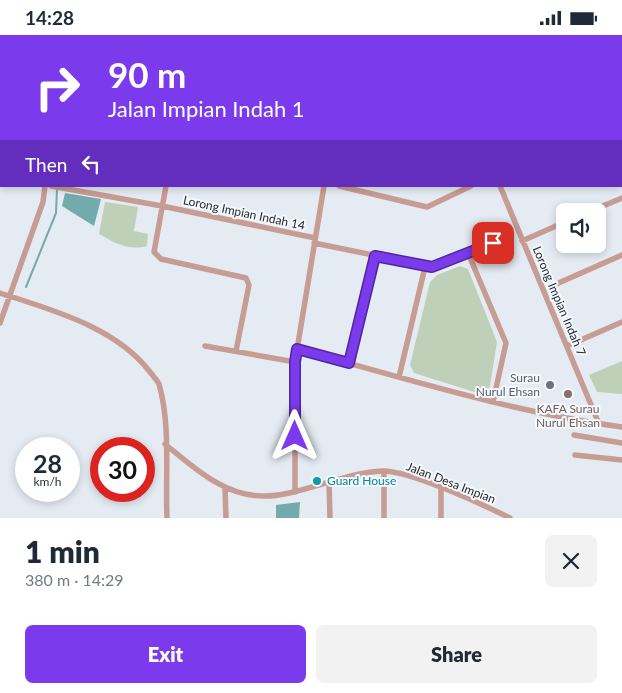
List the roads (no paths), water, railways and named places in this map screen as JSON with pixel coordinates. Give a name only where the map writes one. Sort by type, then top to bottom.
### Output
[{"type":"street","points":[[0,323],[43,202],[45,187]]},
{"type":"street","name":"Lorong Impian Indah 14","points":[[58,187],[162,206],[425,267]]},
{"type":"street","points":[[166,187],[154,252],[161,259],[246,278],[248,285],[236,351]]},
{"type":"street","points":[[295,492],[295,362],[324,187]]},
{"type":"street","points":[[344,187],[426,207],[469,187]]},
{"type":"street","name":"Lorong Impian Indah 7","points":[[500,187],[599,424]]},
{"type":"street","points":[[606,205],[622,198]]},
{"type":"street","points":[[522,241],[556,226]]},
{"type":"street","points":[[399,377],[425,267],[432,267],[507,237]]},
{"type":"street","points":[[468,253],[506,343],[493,403]]},
{"type":"street","points":[[554,285],[622,255]]},
{"type":"street","points":[[349,363],[375,256]]},
{"type":"street","points":[[0,293],[87,324],[109,336],[143,362],[158,382],[163,409],[167,518]]},
{"type":"street","points":[[566,346],[622,322]]},
{"type":"street","points":[[205,346],[295,362]]},
{"type":"street","points":[[297,349],[493,403],[622,427]]},
{"type":"street","points":[[574,435],[622,443]]},
{"type":"street","name":"Jalan Desa Impian","points":[[165,444],[190,465],[225,488],[263,497],[295,492],[353,475],[384,471],[401,474],[441,488],[497,515],[510,518]]},
{"type":"street","points":[[575,455],[622,460]]},
{"type":"street","points":[[384,471],[384,518]]},
{"type":"street","points":[[329,482],[330,518]]},
{"type":"street","points":[[225,488],[226,518]]},
{"type":"street","points":[[441,488],[441,518]]},
{"type":"water","points":[[65,193],[101,199],[94,226],[62,206]]},
{"type":"water","points":[[300,502],[299,518],[276,518],[276,505]]},
{"type":"waterway","points":[[26,287],[56,213],[57,188]]},
{"type":"place","name":"Surau Nurul Ehsan","points":[[550,385]]},
{"type":"place","name":"KAFA Surau Nurul Ehsan","points":[[568,394]]},
{"type":"place","name":"Guard House","points":[[317,481]]}]
